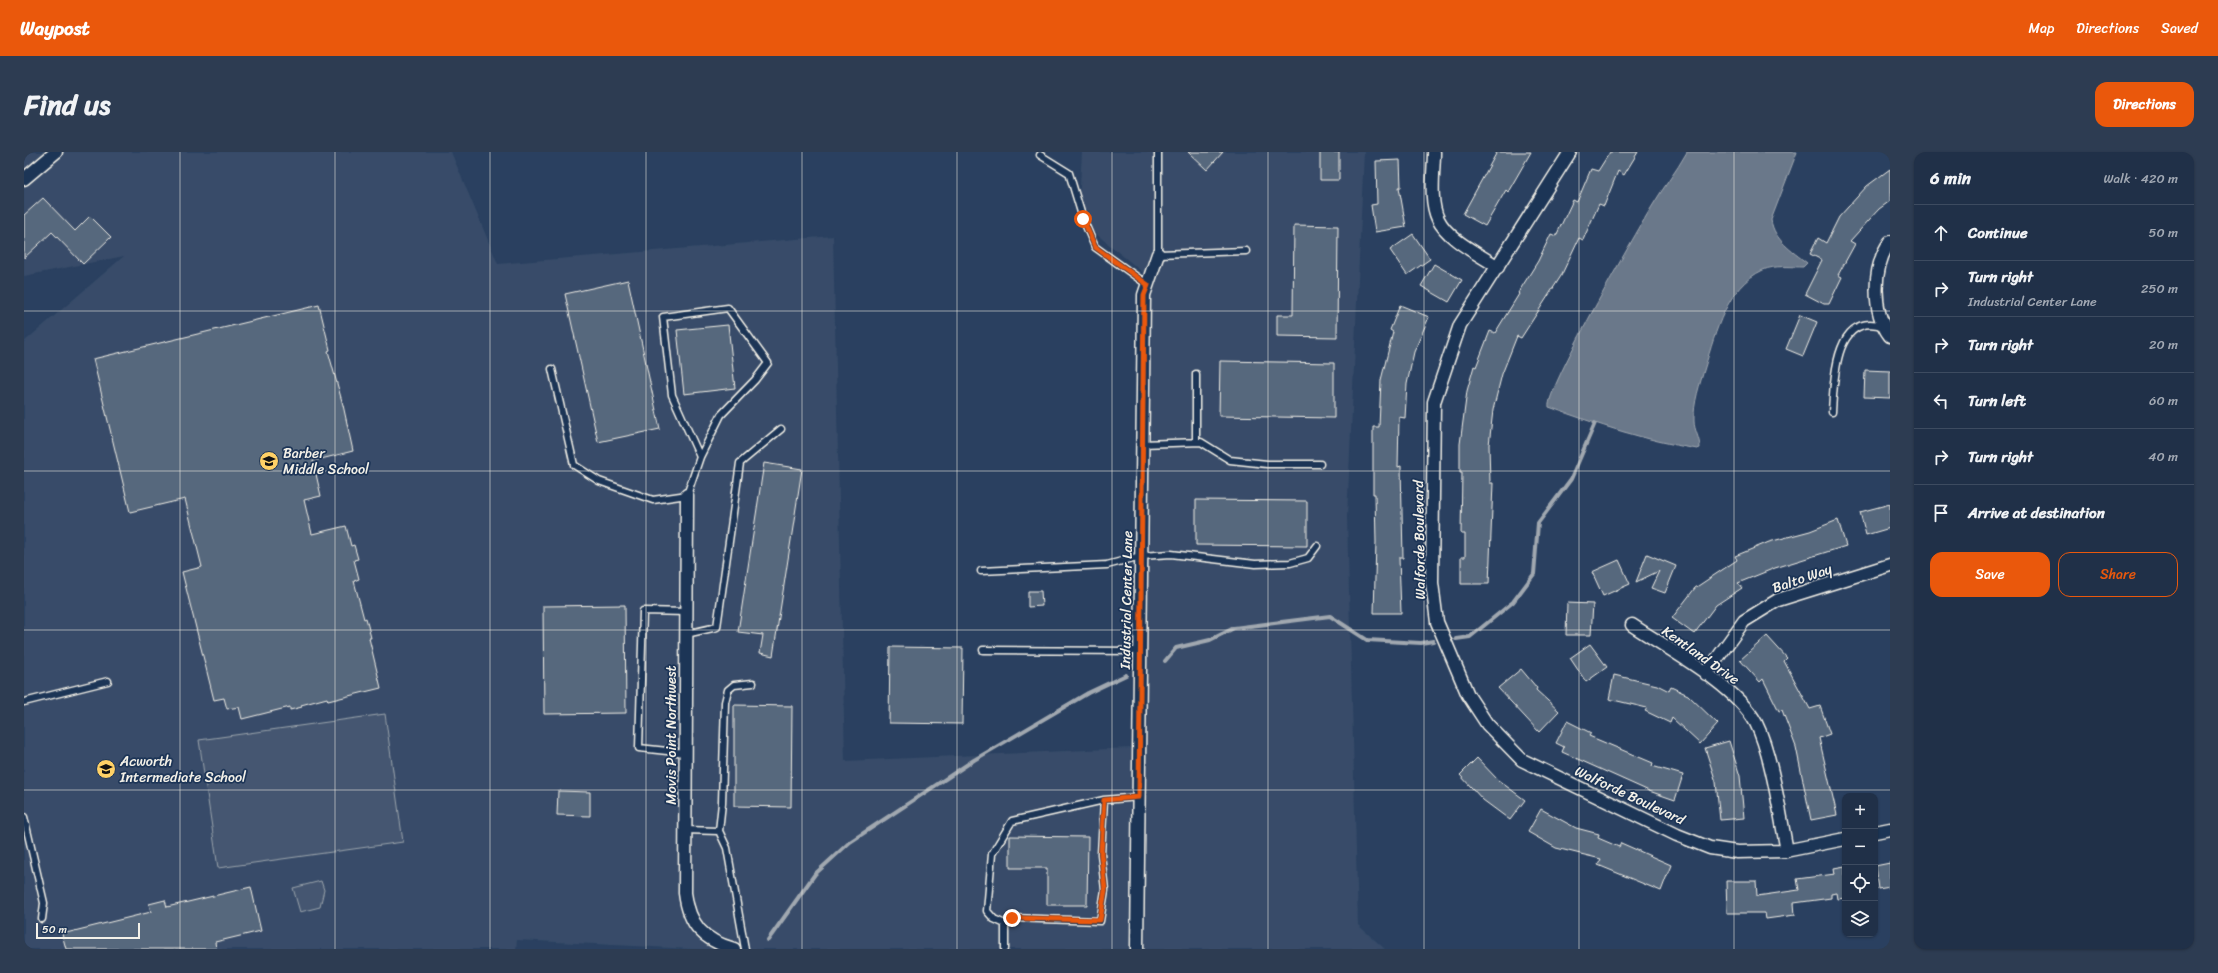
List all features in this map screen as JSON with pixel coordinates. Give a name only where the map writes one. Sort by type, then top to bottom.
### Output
[{"type":"street","points":[[24,179],[56,152]]},
{"type":"street","points":[[1434,152],[1434,200],[1438,219],[1452,236],[1498,267]]},
{"type":"street","name":"Walforde Boulevard","points":[[1570,152],[1460,326],[1434,402],[1432,583],[1437,622],[1468,694],[1487,724],[1522,760],[1677,835],[1710,848],[1737,852],[1788,851],[1842,839]]},
{"type":"street","points":[[1890,242],[1884,250],[1878,281],[1877,309],[1882,326],[1890,336]]},
{"type":"street","name":"Industrial Center Lane","points":[[1138,949],[1144,295],[1158,254]]},
{"type":"street","name":"Movis Point Northwest","points":[[687,495],[686,906],[691,920],[708,938],[721,945],[734,949]]},
{"type":"street","name":"Balto Way","points":[[1706,674],[1744,621],[1778,600],[1890,565]]},
{"type":"street","name":"Kentland Drive","points":[[1632,625],[1732,693],[1756,723],[1768,760],[1788,851]]},
{"type":"street","points":[[1878,831],[1890,829]]},
{"type":"lane","points":[[1158,152],[1158,254],[1246,251]]},
{"type":"lane","points":[[1040,155],[1069,173],[1083,219],[1095,247],[1148,285]]},
{"type":"lane","points":[[552,369],[574,465],[599,481],[653,500],[687,495],[700,457],[722,415],[768,363],[728,308],[663,316],[672,395],[700,457]]},
{"type":"lane","points":[[1832,412],[1834,370],[1842,346],[1850,334],[1860,326],[1872,323],[1882,326]]},
{"type":"lane","points":[[1196,374],[1196,442]]},
{"type":"lane","points":[[686,634],[717,628],[740,463],[781,429]]},
{"type":"lane","points":[[1142,444],[1201,442],[1230,460],[1267,464],[1320,464]]},
{"type":"lane","points":[[981,570],[1107,566],[1141,556],[1171,554],[1255,564],[1290,563],[1308,558],[1317,546]]},
{"type":"lane","points":[[686,753],[639,748],[643,611],[687,612]]},
{"type":"lane","points":[[983,650],[1140,651]]},
{"type":"lane","points":[[24,702],[108,681]]},
{"type":"lane","points":[[745,949],[727,848],[719,831],[722,803],[725,702],[728,690],[734,685],[753,683]]},
{"type":"lane","points":[[1005,924],[994,919],[987,911],[992,854],[1012,821],[1104,800],[1139,797]]},
{"type":"lane","points":[[1005,949],[1005,924],[1012,918],[1100,920],[1105,890],[1101,854],[1104,800]]},
{"type":"lane","points":[[24,817],[44,903],[42,919]]},
{"type":"lane","points":[[685,830],[719,831]]},
{"type":"shaded area","points":[[24,152],[451,152],[498,264],[833,236],[845,761],[1131,748],[1152,280],[1078,219],[1082,152],[1364,152],[1347,517],[1358,925],[1385,949],[691,949],[517,940],[516,949],[24,949],[24,342],[124,256],[24,276]]},
{"type":"shaded area","points":[[1687,152],[1797,152],[1771,220],[1776,233],[1784,244],[1807,263],[1803,267],[1767,268],[1750,278],[1740,287],[1731,299],[1718,325],[1697,394],[1694,424],[1700,448],[1697,449],[1622,431],[1549,407],[1561,373],[1593,311],[1651,208]]},
{"type":"shaded area","points":[[385,714],[403,842],[218,868],[199,740]]},
{"type":"shaded area","points":[[321,881],[324,890],[320,907],[300,912],[293,888]]},
{"type":"building","points":[[1188,152],[1223,152],[1207,170]]},
{"type":"building","points":[[1320,152],[1339,152],[1339,180],[1320,180]]},
{"type":"building","points":[[1497,152],[1531,152],[1508,192],[1506,190],[1485,226],[1463,214]]},
{"type":"building","points":[[1610,152],[1638,152],[1624,175],[1618,171],[1604,206],[1599,204],[1583,240],[1579,238],[1561,276],[1521,338],[1517,336],[1502,374],[1493,410],[1489,445],[1490,483],[1493,483],[1489,584],[1461,584],[1461,557],[1465,557],[1465,534],[1461,534],[1462,472],[1460,472],[1460,444],[1467,391],[1474,366],[1476,367],[1490,331],[1495,333],[1538,261],[1551,234],[1556,236],[1573,200],[1577,202],[1591,169],[1598,171]]},
{"type":"building","points":[[1400,160],[1401,187],[1399,187],[1406,227],[1375,232],[1371,205],[1377,204],[1376,161]]},
{"type":"building","points":[[1890,169],[1890,201],[1879,209],[1850,241],[1855,244],[1838,275],[1842,277],[1829,304],[1824,304],[1805,294],[1822,260],[1810,254],[1818,238],[1826,243],[1839,217],[1867,186]]},
{"type":"building","points":[[43,198],[75,231],[90,216],[111,237],[83,264],[52,232],[24,258],[24,215]]},
{"type":"building","points":[[1294,225],[1338,226],[1337,337],[1277,336],[1277,315],[1293,315]]},
{"type":"building","points":[[1413,234],[1430,259],[1407,275],[1390,250]]},
{"type":"building","points":[[1434,264],[1462,280],[1449,302],[1421,286]]},
{"type":"building","points":[[628,280],[660,429],[598,442],[565,294]]},
{"type":"building","name":"Barber Middle School","points":[[319,305],[330,350],[328,351],[343,405],[353,451],[313,461],[321,496],[304,500],[312,534],[346,526],[351,546],[354,545],[358,559],[354,560],[359,579],[354,581],[364,619],[366,618],[371,638],[369,638],[381,688],[328,701],[327,698],[301,705],[302,707],[290,710],[290,707],[242,719],[239,707],[227,709],[224,698],[214,700],[182,572],[202,567],[185,499],[130,512],[93,359]]},
{"type":"building","points":[[1400,305],[1429,317],[1414,352],[1407,384],[1405,418],[1399,417],[1398,467],[1401,466],[1403,558],[1399,558],[1401,613],[1374,613],[1376,542],[1375,494],[1373,494],[1373,427],[1379,427],[1381,380],[1393,332],[1390,330]]},
{"type":"building","points":[[1800,315],[1817,322],[1803,356],[1786,349]]},
{"type":"building","points":[[728,325],[735,388],[684,394],[677,330]]},
{"type":"building","points":[[1220,361],[1334,363],[1334,418],[1219,416]]},
{"type":"building","points":[[1865,370],[1890,371],[1890,398],[1864,397]]},
{"type":"building","points":[[764,463],[802,469],[773,656],[760,653],[763,635],[738,632]]},
{"type":"building","points":[[1196,500],[1307,501],[1307,546],[1196,545]]},
{"type":"building","points":[[1890,504],[1890,528],[1866,535],[1860,512]]},
{"type":"building","points":[[1838,520],[1846,546],[1775,568],[1738,583],[1742,588],[1716,605],[1694,634],[1672,618],[1695,588],[1737,560],[1735,556],[1769,542],[1810,531]]},
{"type":"building","points":[[1647,554],[1676,566],[1665,593],[1651,588],[1659,571],[1636,582]]},
{"type":"building","points":[[1619,560],[1630,584],[1603,596],[1592,572]]},
{"type":"building","points":[[1028,591],[1041,591],[1042,606],[1028,607]]},
{"type":"building","points":[[1567,603],[1593,604],[1591,635],[1566,635]]},
{"type":"building","points":[[625,605],[626,713],[544,714],[543,606]]},
{"type":"building","points":[[1767,636],[1787,658],[1784,661],[1810,709],[1820,706],[1830,734],[1819,738],[1837,815],[1811,820],[1796,747],[1782,710],[1779,711],[1763,679],[1760,682],[1740,660]]},
{"type":"building","points":[[1590,644],[1607,667],[1586,682],[1570,658]]},
{"type":"building","points":[[890,647],[963,648],[962,724],[889,723]]},
{"type":"building","points":[[1521,669],[1537,688],[1536,690],[1559,711],[1539,732],[1498,688]]},
{"type":"building","points":[[1614,675],[1657,685],[1669,691],[1671,687],[1688,695],[1718,724],[1700,744],[1672,718],[1670,723],[1645,711],[1647,708],[1609,699]]},
{"type":"building","points":[[734,705],[792,706],[791,807],[734,806]]},
{"type":"building","points":[[1567,721],[1591,733],[1589,736],[1653,763],[1652,766],[1683,775],[1675,800],[1649,791],[1562,752],[1564,747],[1556,743]]},
{"type":"building","points":[[1729,741],[1740,776],[1744,818],[1720,820],[1716,782],[1705,748]]},
{"type":"building","points":[[1477,758],[1498,780],[1525,800],[1510,820],[1483,800],[1460,775]]},
{"type":"building","points":[[558,791],[590,792],[590,816],[557,815]]},
{"type":"building","points":[[1541,809],[1576,828],[1599,834],[1598,838],[1619,847],[1621,843],[1671,865],[1661,891],[1598,865],[1601,859],[1556,848],[1528,832]]},
{"type":"building","points":[[1010,836],[1088,837],[1087,905],[1047,905],[1047,868],[1010,868]]},
{"type":"building","points":[[1890,863],[1890,887],[1878,889],[1878,865]]},
{"type":"building","points":[[1842,867],[1842,898],[1838,899],[1837,893],[1831,894],[1831,898],[1794,903],[1795,915],[1766,919],[1765,913],[1727,913],[1726,881],[1756,881],[1757,896],[1799,890],[1797,879],[1835,874],[1834,868]]},
{"type":"building","points":[[251,887],[261,931],[215,942],[216,949],[66,949],[62,934],[151,912],[149,904],[165,900],[167,907]]},
{"type":"waterway","points":[[1456,639],[1470,637],[1513,602],[1534,574],[1538,523],[1571,479],[1595,423]]},
{"type":"waterway","points":[[1165,661],[1176,648],[1210,640],[1234,628],[1330,616],[1367,640],[1421,643],[1433,641]]},
{"type":"waterway","points":[[768,940],[815,874],[850,842],[974,760],[1088,693],[1126,675]]},
{"type":"place","name":"Barber Middle School","points":[[269,461]]},
{"type":"place","name":"Acworth Intermediate School","points":[[106,769]]},
{"type":"route","points":[[1012,918],[1100,920],[1105,890],[1101,854],[1102,813],[1104,800],[1113,798],[1139,797],[1144,295],[1148,285],[1095,247],[1083,219]]}]
